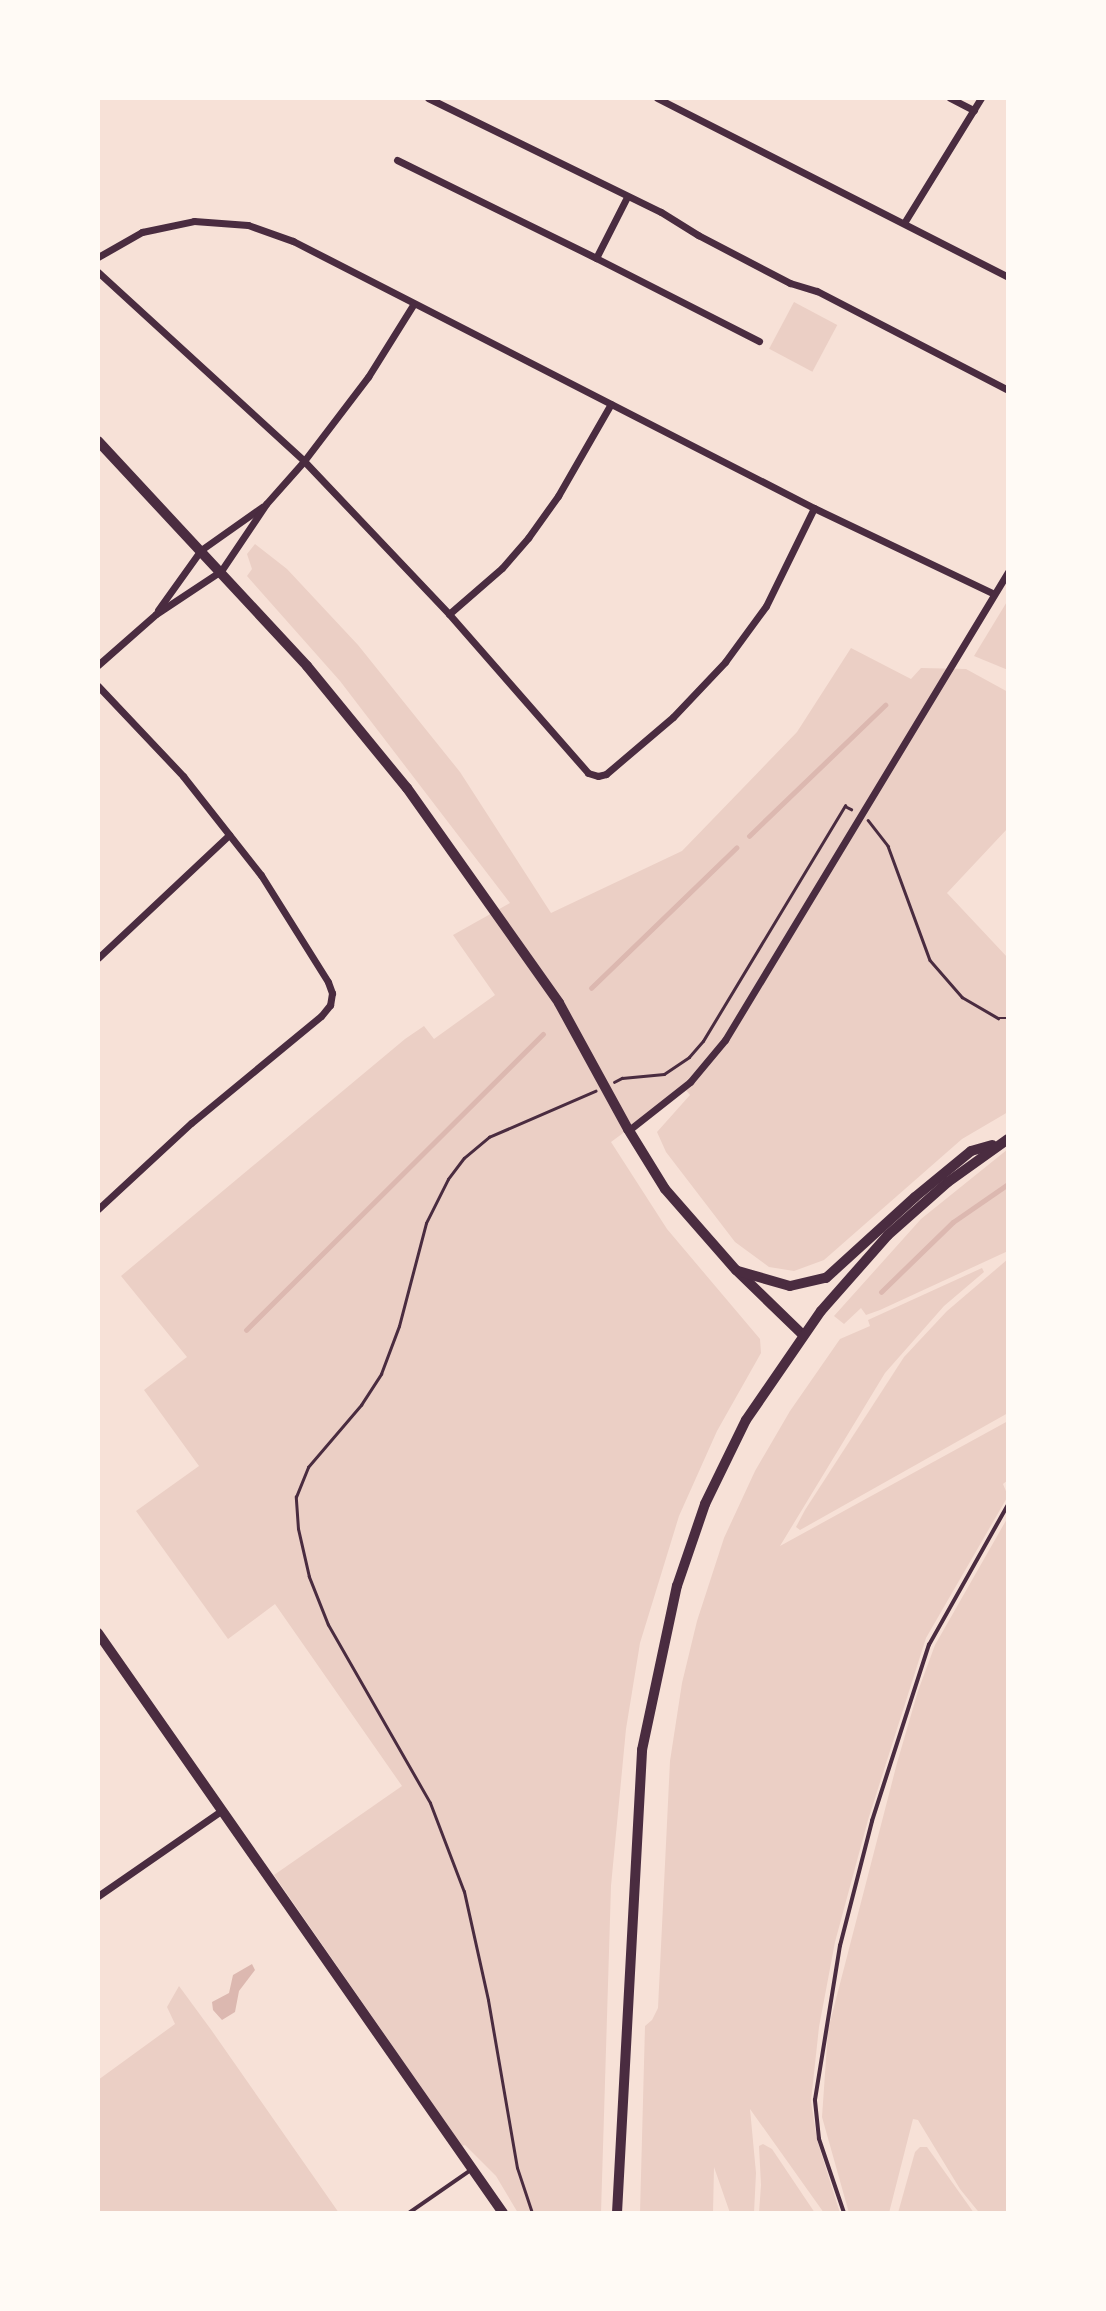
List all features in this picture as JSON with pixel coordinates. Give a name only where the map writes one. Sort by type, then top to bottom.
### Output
[{"type":"main road","points":[[98,441],[307,666],[407,788],[559,1003],[665,1189],[736,1270],[803,1335]]},
{"type":"main road","points":[[736,1270],[790,1286],[827,1278],[895,1214],[971,1151],[1005,1140]]},
{"type":"main road","points":[[617,2213],[642,1750],[677,1587],[705,1504],[746,1420],[803,1335],[888,1235],[948,1182],[1005,1140]]},
{"type":"street","points":[[428,98],[662,212],[779,277],[817,291],[1008,390]]},
{"type":"street","points":[[657,98],[1008,277]]},
{"type":"street","points":[[950,98],[974,110]]},
{"type":"street","points":[[904,223],[981,98]]},
{"type":"street","points":[[397,159],[760,341]]},
{"type":"street","points":[[596,258],[627,197]]},
{"type":"street","points":[[98,257],[133,236],[194,221],[247,225],[293,241],[413,305],[814,508],[994,594]]},
{"type":"street","points":[[98,272],[304,461],[449,614],[588,773],[598,776],[606,774],[673,717],[725,662],[766,606],[814,508]]},
{"type":"street","points":[[98,665],[156,614],[221,571],[266,504],[304,461],[368,377],[413,305]]},
{"type":"street","points":[[449,614],[502,568],[528,538],[558,496],[611,404]]},
{"type":"street","points":[[156,614],[201,550],[266,504]]},
{"type":"street","points":[[629,1130],[690,1082],[725,1040],[1008,572]]},
{"type":"street","points":[[98,686],[183,776],[261,875],[328,982],[332,993],[330,1005],[100,1204]]},
{"type":"street","points":[[98,958],[229,835]]},
{"type":"street","points":[[98,1633],[503,2213]]},
{"type":"street","points":[[98,1896],[222,1810]]},
{"type":"lane","points":[[844,2213],[819,2139],[815,2100],[840,1946],[872,1821],[929,1645],[1008,1505]]},
{"type":"lane","points":[[409,2213],[472,2168]]},
{"type":"path","points":[[532,2213],[517,2168],[488,2000],[464,1892],[430,1803],[328,1625],[309,1577],[300,1541],[296,1497],[307,1467],[361,1405],[381,1374],[399,1326],[426,1223],[448,1180],[464,1158],[489,1137],[513,1124],[622,1077],[664,1074],[689,1057],[721,1012],[845,806],[874,824],[888,846],[930,960],[962,997],[998,1018],[1008,1018]]},
{"type":"shaded area","points":[[794,302],[837,325],[812,372],[769,349]]},
{"type":"shaded area","points":[[255,544],[287,569],[358,645],[460,772],[551,913],[682,851],[797,732],[851,648],[911,679],[921,668],[966,669],[1008,692],[1008,828],[947,893],[1008,958],[1008,1112],[962,1139],[824,1260],[794,1271],[769,1267],[735,1242],[666,1152],[657,1132],[690,1095],[684,1088],[611,1142],[667,1229],[760,1339],[761,1353],[717,1431],[679,1516],[640,1643],[626,1729],[611,1886],[601,2213],[518,2213],[496,2176],[465,2145],[462,2146],[274,1875],[402,1786],[275,1604],[228,1639],[136,1511],[199,1466],[144,1390],[187,1357],[121,1276],[405,1039],[424,1026],[434,1039],[495,995],[453,935],[510,903],[340,681],[247,576],[252,569],[247,554]]},
{"type":"shaded area","points":[[1008,600],[1008,670],[974,656]]},
{"type":"shaded area","points":[[1008,1149],[1008,1251],[880,1310],[866,1315],[861,1308],[844,1324],[834,1316],[921,1219]]},
{"type":"shaded area","points":[[1008,1259],[1008,1413],[800,1530],[796,1527],[904,1357],[947,1311]]},
{"type":"shaded area","points":[[982,1268],[984,1272],[944,1306],[885,1373],[780,1546],[1008,1421],[1008,1480],[1003,1484],[1008,1496],[926,1638],[868,1820],[835,1942],[819,2027],[811,2101],[817,2140],[840,2213],[824,2213],[750,2109],[756,2173],[754,2213],[730,2213],[714,2167],[713,2213],[640,2213],[645,2026],[652,2020],[658,2008],[670,1761],[682,1683],[697,1621],[724,1538],[755,1471],[790,1411],[840,1339],[870,1326],[868,1320]]},
{"type":"shaded area","points":[[1008,1517],[1008,2213],[980,2213],[960,2189],[918,2120],[913,2119],[889,2213],[849,2213],[822,2117],[828,2030],[918,1691],[935,1645]]},
{"type":"shaded area","points":[[252,1964],[255,1970],[239,1991],[235,2012],[222,2020],[213,2010],[212,2002],[229,1993],[233,1975]]},
{"type":"shaded area","points":[[179,1986],[339,2213],[98,2213],[98,2080],[175,2024],[167,2007]]},
{"type":"shaded area","points":[[763,2144],[772,2149],[815,2213],[759,2213],[759,2146]]},
{"type":"shaded area","points":[[920,2147],[927,2147],[974,2213],[898,2213],[915,2152]]},
{"type":"waterway","points":[[749,836],[885,705]]},
{"type":"waterway","points":[[591,988],[736,848]]},
{"type":"waterway","points":[[246,1330],[543,1034]]},
{"type":"waterway","points":[[881,1292],[953,1222],[1008,1184]]}]
